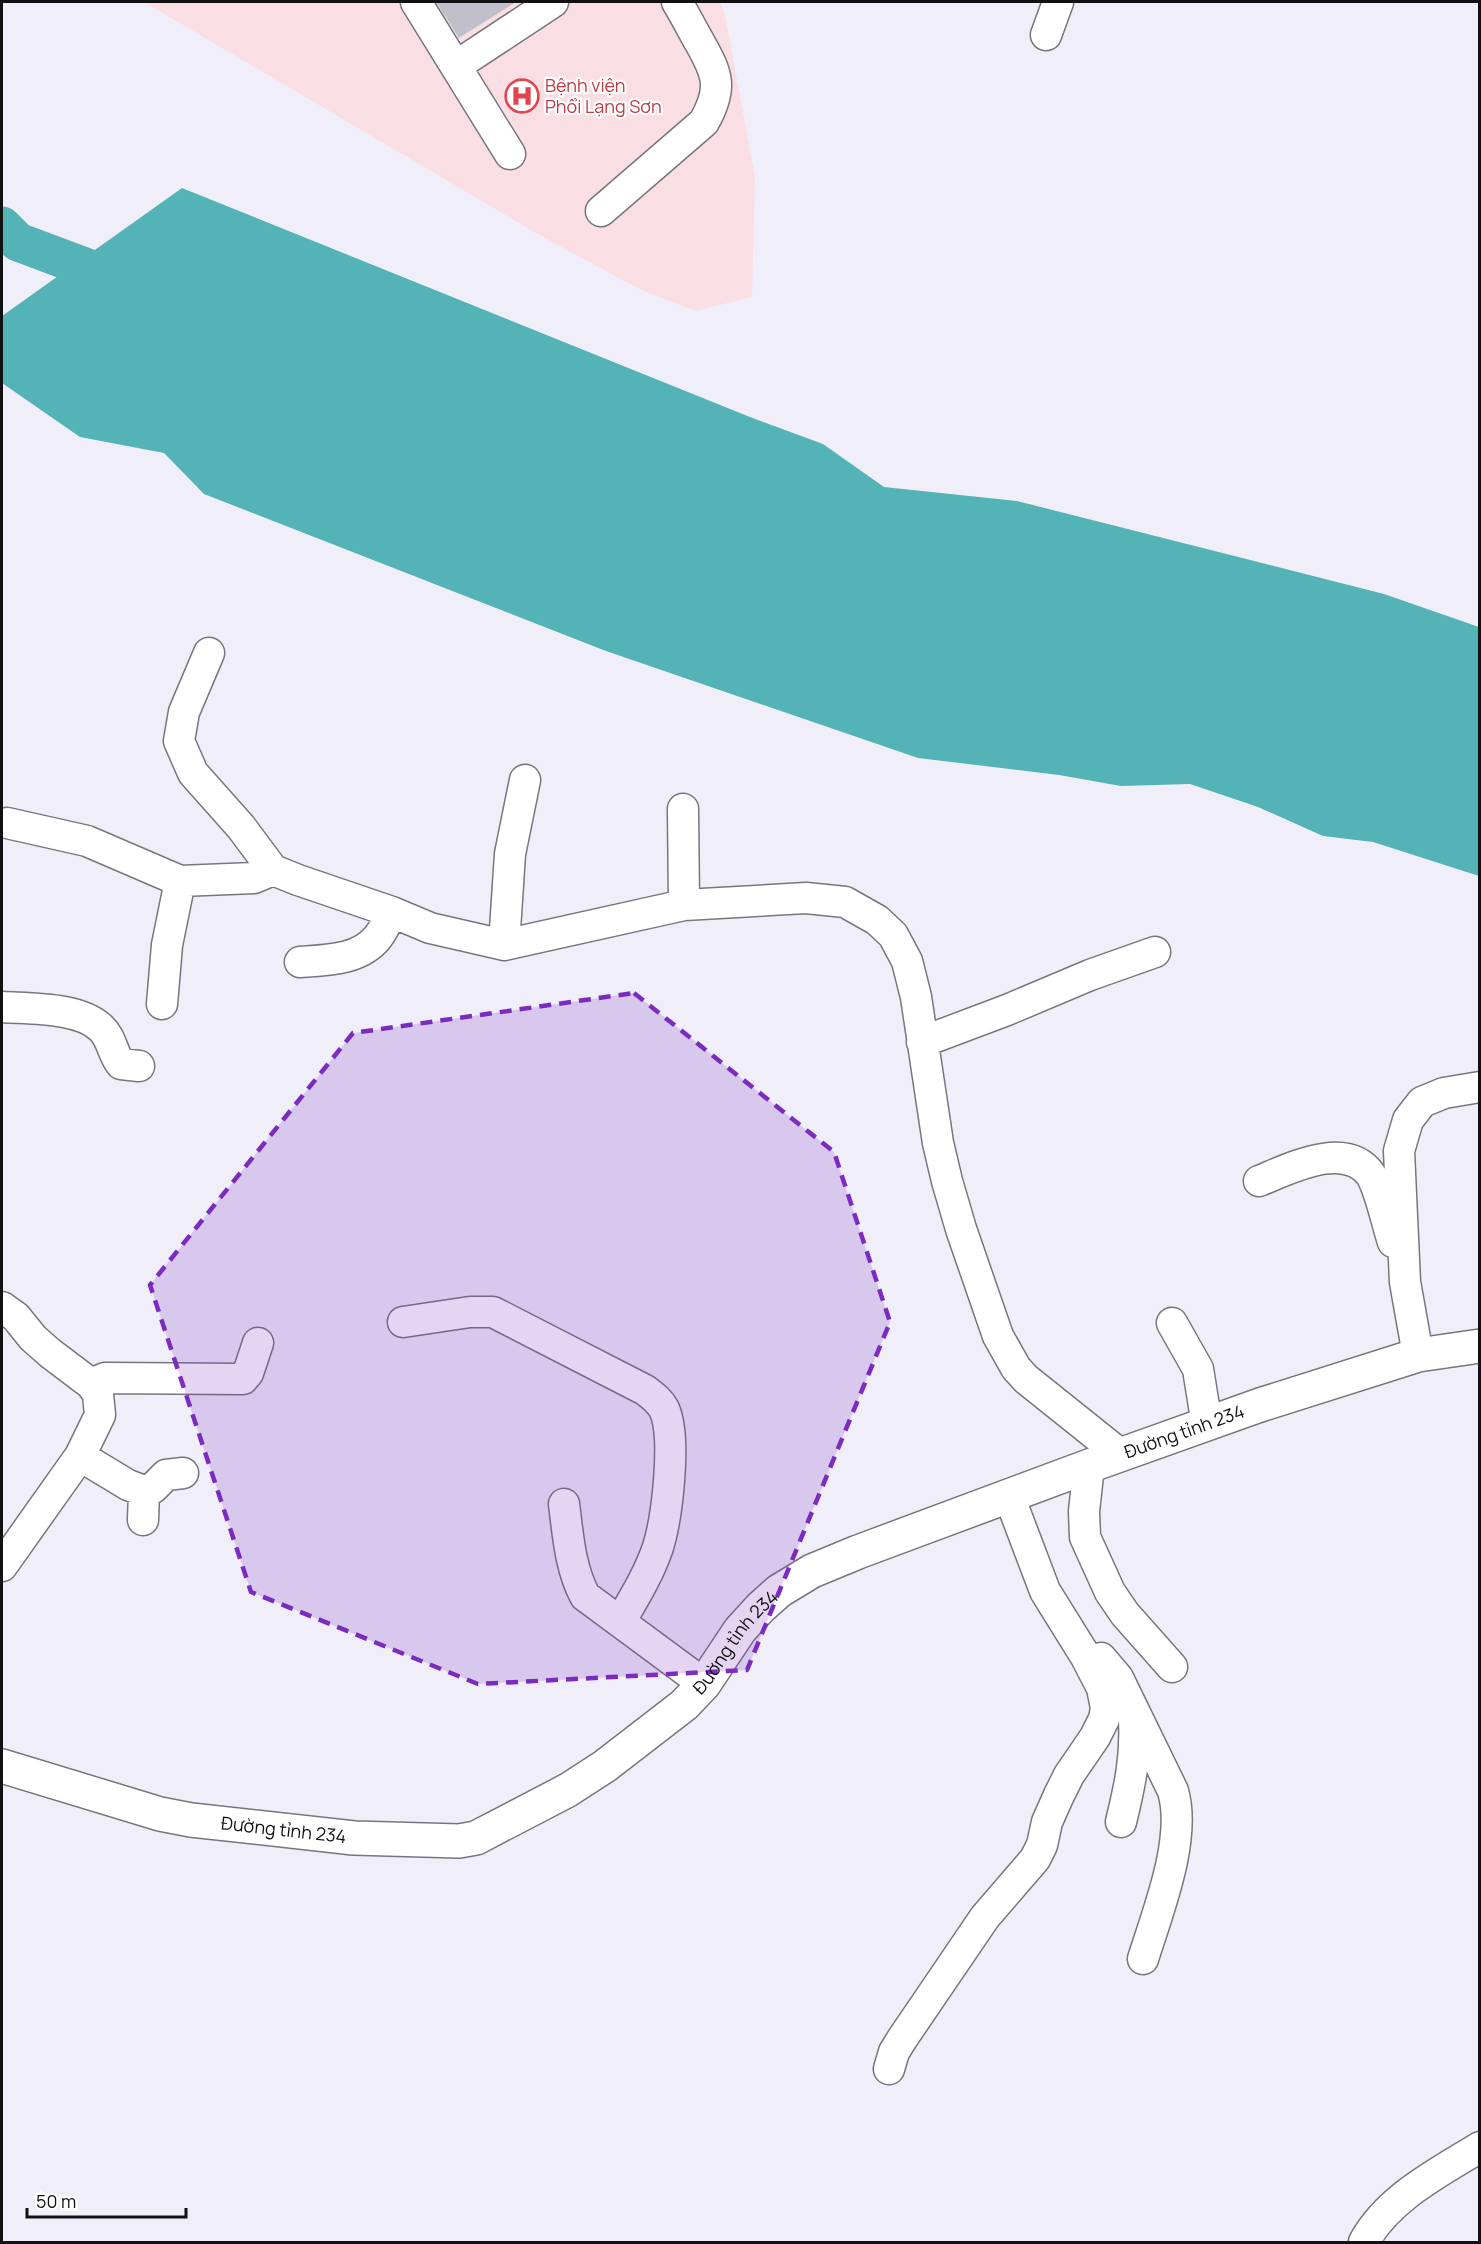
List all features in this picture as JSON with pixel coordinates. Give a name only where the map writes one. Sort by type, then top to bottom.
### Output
[{"type":"main road","name":"Đường tỉnh 234","points":[[2,1767],[160,1814],[191,1820],[354,1838],[459,1841],[476,1838],[568,1790],[684,1706],[704,1684],[740,1630],[778,1591],[794,1580],[858,1552],[1089,1466],[1343,1378],[1419,1355],[1479,1346]]},
{"type":"street","points":[[416,2],[510,154]]},
{"type":"street","points":[[456,66],[553,2]]},
{"type":"street","points":[[602,211],[704,122],[713,107],[717,85],[715,69],[677,2]]},
{"type":"street","points":[[1046,35],[1058,2]]},
{"type":"street","points":[[209,653],[184,712],[179,741],[193,773],[241,827],[273,870],[392,912],[430,928],[504,945],[684,905],[806,898],[845,902],[877,920],[893,935],[907,961],[916,997],[922,1042],[929,1071],[938,1143],[947,1181],[998,1336],[1016,1368],[1026,1379],[1121,1455]]},
{"type":"street","points":[[504,945],[510,854],[525,780]]},
{"type":"street","points":[[683,809],[684,905]]},
{"type":"street","points":[[7,823],[87,841],[180,881],[254,878],[273,870]]},
{"type":"street","points":[[162,1004],[168,945],[180,881]]},
{"type":"street","points":[[300,962],[326,961],[356,955],[377,938],[392,912]]},
{"type":"street","points":[[922,1042],[1007,1011],[1090,975],[1155,952]]},
{"type":"street","points":[[2,1007],[60,1011],[82,1017],[100,1027],[112,1043],[116,1058],[121,1064],[140,1066]]},
{"type":"street","points":[[1405,1282],[1399,1151],[1408,1120],[1422,1102],[1443,1093],[1479,1087]]},
{"type":"street","points":[[1259,1181],[1320,1159],[1349,1160],[1362,1165],[1374,1182],[1405,1282],[1419,1355]]},
{"type":"street","points":[[2,1284],[9,1312],[33,1338],[91,1384],[98,1394],[100,1415],[80,1456],[3,1561]]},
{"type":"street","points":[[403,1322],[470,1312],[493,1312],[645,1390],[658,1400],[665,1412],[668,1426],[669,1496],[658,1547],[642,1584],[620,1622]]},
{"type":"street","points":[[1172,1323],[1198,1369],[1207,1425]]},
{"type":"street","points":[[91,1384],[105,1378],[243,1379],[248,1373],[258,1343]]},
{"type":"street","points":[[80,1456],[128,1485],[144,1491],[153,1488],[166,1475],[183,1473]]},
{"type":"street","points":[[1089,1466],[1084,1511],[1084,1537],[1110,1592],[1125,1614],[1172,1667]]},
{"type":"street","points":[[143,1520],[144,1491]]},
{"type":"street","points":[[889,2069],[894,2052],[902,2039],[979,1926],[1035,1859],[1059,1795],[1104,1719],[1106,1708],[1102,1688],[1045,1591],[1009,1496]]},
{"type":"street","points":[[564,1504],[569,1547],[579,1584],[585,1596],[704,1684]]},
{"type":"street","points":[[1064,1623],[1100,1656],[1118,1678],[1178,1805],[1178,1820],[1168,1872],[1143,1959]]},
{"type":"street","points":[[1121,1822],[1132,1778],[1135,1749],[1133,1708]]},
{"type":"street","points":[[1364,2242],[1382,2216],[1410,2193],[1479,2147]]},
{"type":"highlighted area","points":[[634,993],[834,1152],[890,1322],[747,1670],[478,1684],[251,1592],[150,1285],[353,1033]]},
{"type":"shaded area","name":"Bệnh viện Phổi Lạng Sơn","points":[[144,2],[720,2],[725,15],[755,177],[752,297],[696,311],[643,291],[541,236]]},
{"type":"water","points":[[182,188],[750,417],[823,444],[884,487],[1017,501],[1384,594],[1479,627],[1479,876],[1373,842],[1323,836],[1258,807],[1190,784],[1121,786],[1059,775],[918,758],[606,651],[204,494],[164,453],[80,437],[2,383],[2,316]]},
{"type":"building","points":[[436,2],[516,2],[459,38]]},
{"type":"waterway","points":[[2,226],[18,242],[125,282]]},
{"type":"place","name":"Bệnh viện Phổi Lạng Sơn","points":[[522,96]]}]
